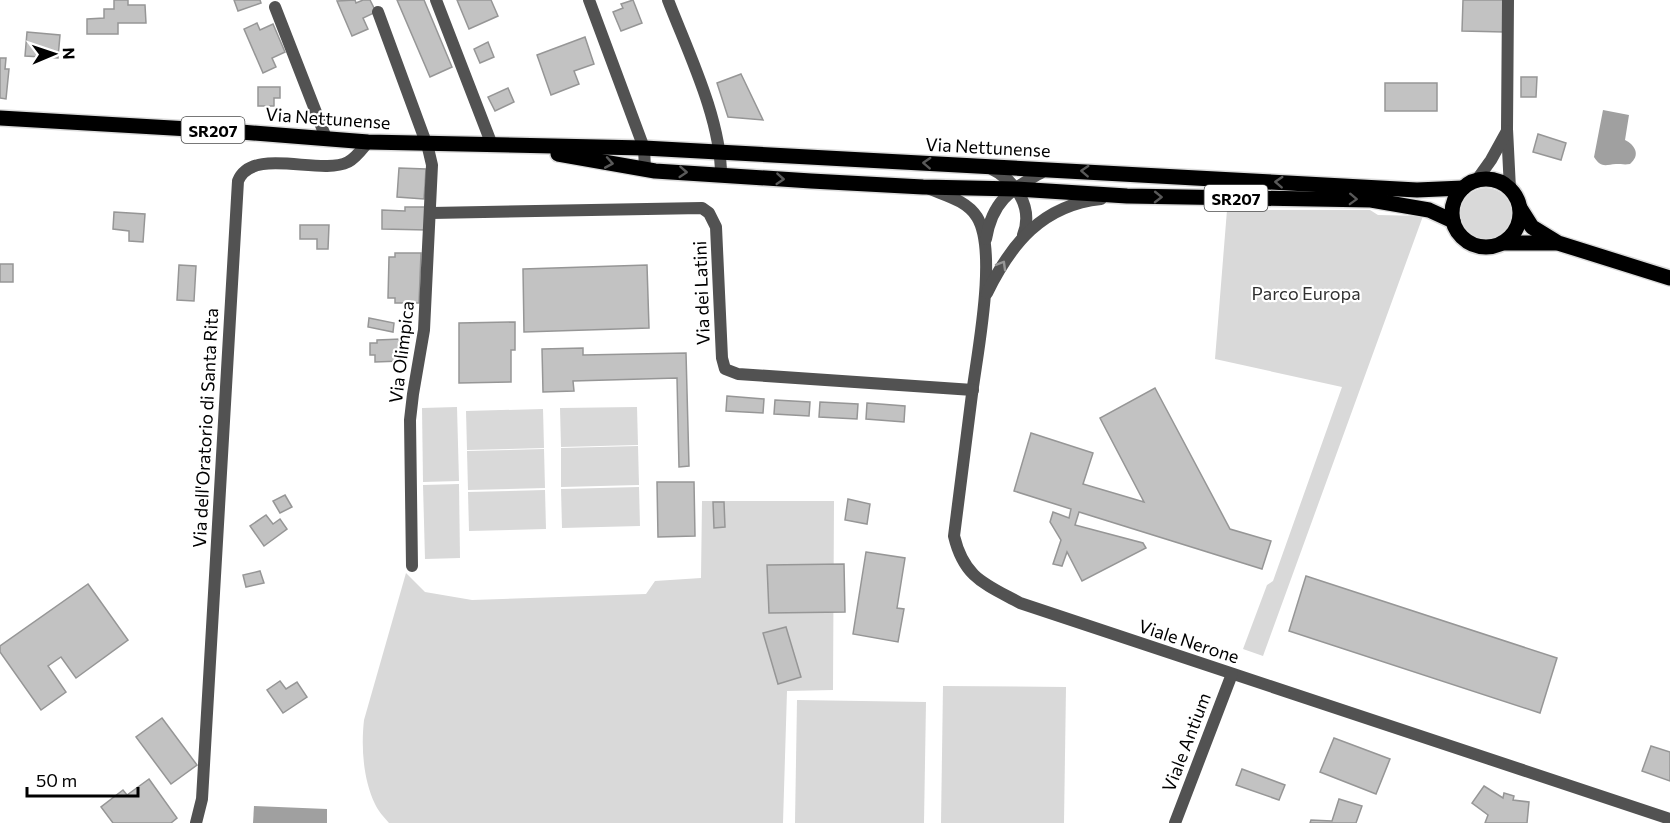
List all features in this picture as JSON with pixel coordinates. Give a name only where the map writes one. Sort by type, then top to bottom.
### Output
[{"type":"main road","name":"Via Nettunense","points":[[0,118],[368,142],[644,148],[1417,190],[1494,180],[1510,189],[1532,227],[1558,243],[1670,278]]},
{"type":"main road","name":"Via Nettunense","points":[[510,146],[645,169],[721,175],[1127,196],[1371,200],[1429,210],[1453,221],[1457,231],[1464,239],[1483,248],[1504,243],[1558,243]]},
{"type":"main road","points":[[1453,221],[1454,203],[1470,184]]},
{"type":"main road","points":[[1504,243],[1517,228],[1520,208]]},
{"type":"street","points":[[436,0],[492,145]]},
{"type":"street","points":[[589,0],[644,148],[645,169]]},
{"type":"street","points":[[668,0],[712,117],[720,152],[721,175]]},
{"type":"street","points":[[1508,0],[1507,129],[1510,189]]},
{"type":"street","points":[[275,7],[326,138]]},
{"type":"street","name":"Via Olimpica","points":[[378,12],[427,143],[432,165],[424,330],[410,420],[412,566]]},
{"type":"street","points":[[1470,184],[1491,160],[1507,129]]},
{"type":"street","name":"Via dell'Oratorio di Santa Rita","points":[[196,823],[202,799],[238,181],[243,171],[260,164],[343,164],[355,156],[368,142]]},
{"type":"street","points":[[985,166],[1002,175],[1016,189],[1025,206],[1027,216],[1023,235]]},
{"type":"street","name":"Viale Nerone","points":[[1047,169],[1016,189],[995,208],[988,227],[985,249],[985,297],[954,536],[959,555],[968,570],[981,581],[1020,603],[1670,819]]},
{"type":"street","name":"Viale Nerone","points":[[923,187],[954,198],[973,212],[982,230],[985,249]]},
{"type":"street","name":"Viale Nerone","points":[[985,297],[1005,258],[1023,235],[1035,225],[1069,206],[1095,199],[1127,196]]},
{"type":"street","name":"Via dei Latini","points":[[430,213],[702,208],[713,217],[716,227],[722,357],[725,369],[738,374],[973,390]]},
{"type":"street","name":"Viale Antium","points":[[1175,823],[1232,674]]},
{"type":"green space","points":[[1481,188],[1491,188],[1500,192],[1508,200],[1512,214],[1508,228],[1500,236],[1491,240],[1481,240],[1472,236],[1464,228],[1460,219],[1460,209],[1464,200],[1472,192]]},
{"type":"green space","name":"Parco Europa","points":[[1227,210],[1370,210],[1378,215],[1423,216],[1263,656],[1243,649],[1267,585],[1273,581],[1342,387],[1215,359]]},
{"type":"green space","points":[[457,407],[459,481],[423,482],[422,408]]},
{"type":"green space","points":[[637,407],[638,445],[561,447],[560,408]]},
{"type":"green space","points":[[543,409],[544,448],[467,450],[466,411]]},
{"type":"green space","points":[[638,446],[639,485],[561,487],[561,448]]},
{"type":"green space","points":[[544,449],[545,488],[468,490],[467,451]]},
{"type":"green space","points":[[459,484],[460,558],[425,559],[423,485]]},
{"type":"green space","points":[[639,487],[640,526],[562,528],[561,489]]},
{"type":"green space","points":[[545,490],[546,529],[469,531],[468,492]]},
{"type":"green space","points":[[702,501],[834,501],[833,690],[787,691],[783,823],[389,823],[376,807],[368,784],[364,763],[363,730],[406,573],[425,592],[472,600],[646,594],[655,581],[701,578]]},
{"type":"green space","points":[[943,686],[1066,687],[1064,823],[941,823]]},
{"type":"green space","points":[[797,700],[926,702],[924,823],[795,823]]},
{"type":"shaded area","points":[[1603,110],[1629,115],[1625,140],[1634,147],[1636,154],[1630,164],[1604,165],[1594,157]]},
{"type":"shaded area","points":[[254,806],[327,809],[327,823],[253,823]]},
{"type":"building","points":[[114,0],[128,0],[128,5],[145,5],[146,23],[118,23],[118,34],[87,34],[87,19],[104,18],[104,9],[114,9]]},
{"type":"building","points":[[234,0],[260,0],[261,3],[238,11]]},
{"type":"building","points":[[355,0],[356,3],[370,0],[376,12],[363,18],[368,29],[352,36],[337,1]]},
{"type":"building","points":[[397,0],[424,0],[452,67],[430,77]]},
{"type":"building","points":[[457,0],[491,0],[498,16],[469,29]]},
{"type":"building","points":[[633,0],[642,23],[621,31],[613,12],[623,8],[621,4]]},
{"type":"building","points":[[1463,0],[1505,0],[1504,32],[1462,31]]},
{"type":"building","points":[[257,23],[260,30],[273,24],[285,52],[272,58],[276,67],[263,73],[244,29]]},
{"type":"building","points":[[27,32],[60,35],[58,58],[25,56]]},
{"type":"building","points":[[585,37],[594,64],[574,71],[579,84],[551,95],[537,55]]},
{"type":"building","points":[[488,42],[494,57],[480,63],[474,49]]},
{"type":"building","points":[[0,58],[6,58],[5,69],[9,69],[6,99],[0,98]]},
{"type":"building","points":[[741,74],[763,120],[728,117],[717,83]]},
{"type":"building","points":[[1521,77],[1537,77],[1536,97],[1521,97]]},
{"type":"building","points":[[1385,83],[1437,83],[1437,111],[1385,111]]},
{"type":"building","points":[[258,87],[280,87],[280,98],[274,98],[274,106],[258,106]]},
{"type":"building","points":[[508,88],[514,102],[495,111],[488,97]]},
{"type":"building","points":[[1538,134],[1566,143],[1561,160],[1533,152]]},
{"type":"building","points":[[399,168],[426,169],[424,199],[397,197]]},
{"type":"building","points":[[405,207],[428,207],[427,230],[382,229],[382,210],[405,211]]},
{"type":"building","points":[[114,212],[145,214],[143,242],[129,241],[129,231],[113,229]]},
{"type":"building","points":[[300,225],[329,225],[328,249],[317,249],[317,239],[300,239]]},
{"type":"building","points":[[395,253],[421,253],[419,303],[395,303],[395,298],[388,298],[389,257],[395,257]]},
{"type":"building","points":[[0,264],[13,264],[13,282],[0,282]]},
{"type":"building","points":[[179,265],[196,266],[194,301],[177,300]]},
{"type":"building","points":[[647,265],[649,328],[524,332],[523,269]]},
{"type":"building","points":[[369,318],[394,323],[393,332],[368,327]]},
{"type":"building","points":[[515,322],[515,350],[511,350],[511,382],[459,383],[459,323]]},
{"type":"building","points":[[401,339],[401,361],[375,362],[375,355],[370,355],[370,343],[377,343],[377,340]]},
{"type":"building","points":[[583,348],[583,355],[686,353],[689,466],[679,467],[677,378],[573,381],[574,391],[543,392],[542,349]]},
{"type":"building","points":[[1155,388],[1230,529],[1271,541],[1262,569],[1079,512],[1075,525],[1143,543],[1146,548],[1082,581],[1067,552],[1062,566],[1053,564],[1061,540],[1050,522],[1053,512],[1069,518],[1071,509],[1014,491],[1031,433],[1093,453],[1083,484],[1144,502],[1100,418]]},
{"type":"building","points":[[727,396],[764,399],[763,413],[726,411]]},
{"type":"building","points":[[775,400],[810,402],[809,416],[774,414]]},
{"type":"building","points":[[820,402],[858,404],[857,419],[819,417]]},
{"type":"building","points":[[867,403],[905,406],[904,422],[866,419]]},
{"type":"building","points":[[657,482],[694,482],[695,536],[658,537]]},
{"type":"building","points":[[285,495],[292,507],[280,513],[273,501]]},
{"type":"building","points":[[848,499],[870,504],[867,524],[845,520]]},
{"type":"building","points":[[713,502],[724,502],[725,527],[714,528]]},
{"type":"building","points":[[266,515],[273,524],[280,519],[287,529],[264,546],[250,526]]},
{"type":"building","points":[[866,552],[905,558],[897,608],[904,609],[898,642],[853,634]]},
{"type":"building","points":[[844,564],[845,612],[769,613],[767,565]]},
{"type":"building","points":[[260,571],[264,583],[246,587],[243,575]]},
{"type":"building","points":[[1306,576],[1557,658],[1540,713],[1289,631]]},
{"type":"building","points":[[88,584],[128,640],[76,678],[61,657],[48,666],[66,692],[41,710],[0,652],[0,646]]},
{"type":"building","points":[[786,627],[801,677],[778,684],[763,633]]},
{"type":"building","points":[[280,681],[286,689],[297,682],[307,697],[283,713],[267,690]]},
{"type":"building","points":[[162,718],[197,765],[171,784],[136,737]]},
{"type":"building","points":[[1334,738],[1390,759],[1376,794],[1320,772]]},
{"type":"building","points":[[1651,746],[1670,752],[1670,781],[1642,771]]},
{"type":"building","points":[[1242,769],[1285,785],[1279,800],[1236,785]]},
{"type":"building","points":[[149,779],[177,818],[171,823],[113,823],[101,807],[123,790],[127,795]]},
{"type":"building","points":[[1484,786],[1503,798],[1504,793],[1514,796],[1513,800],[1529,802],[1527,823],[1485,823],[1488,815],[1472,803]]},
{"type":"building","points":[[1339,799],[1362,806],[1356,823],[1310,823],[1311,820],[1332,821]]}]
